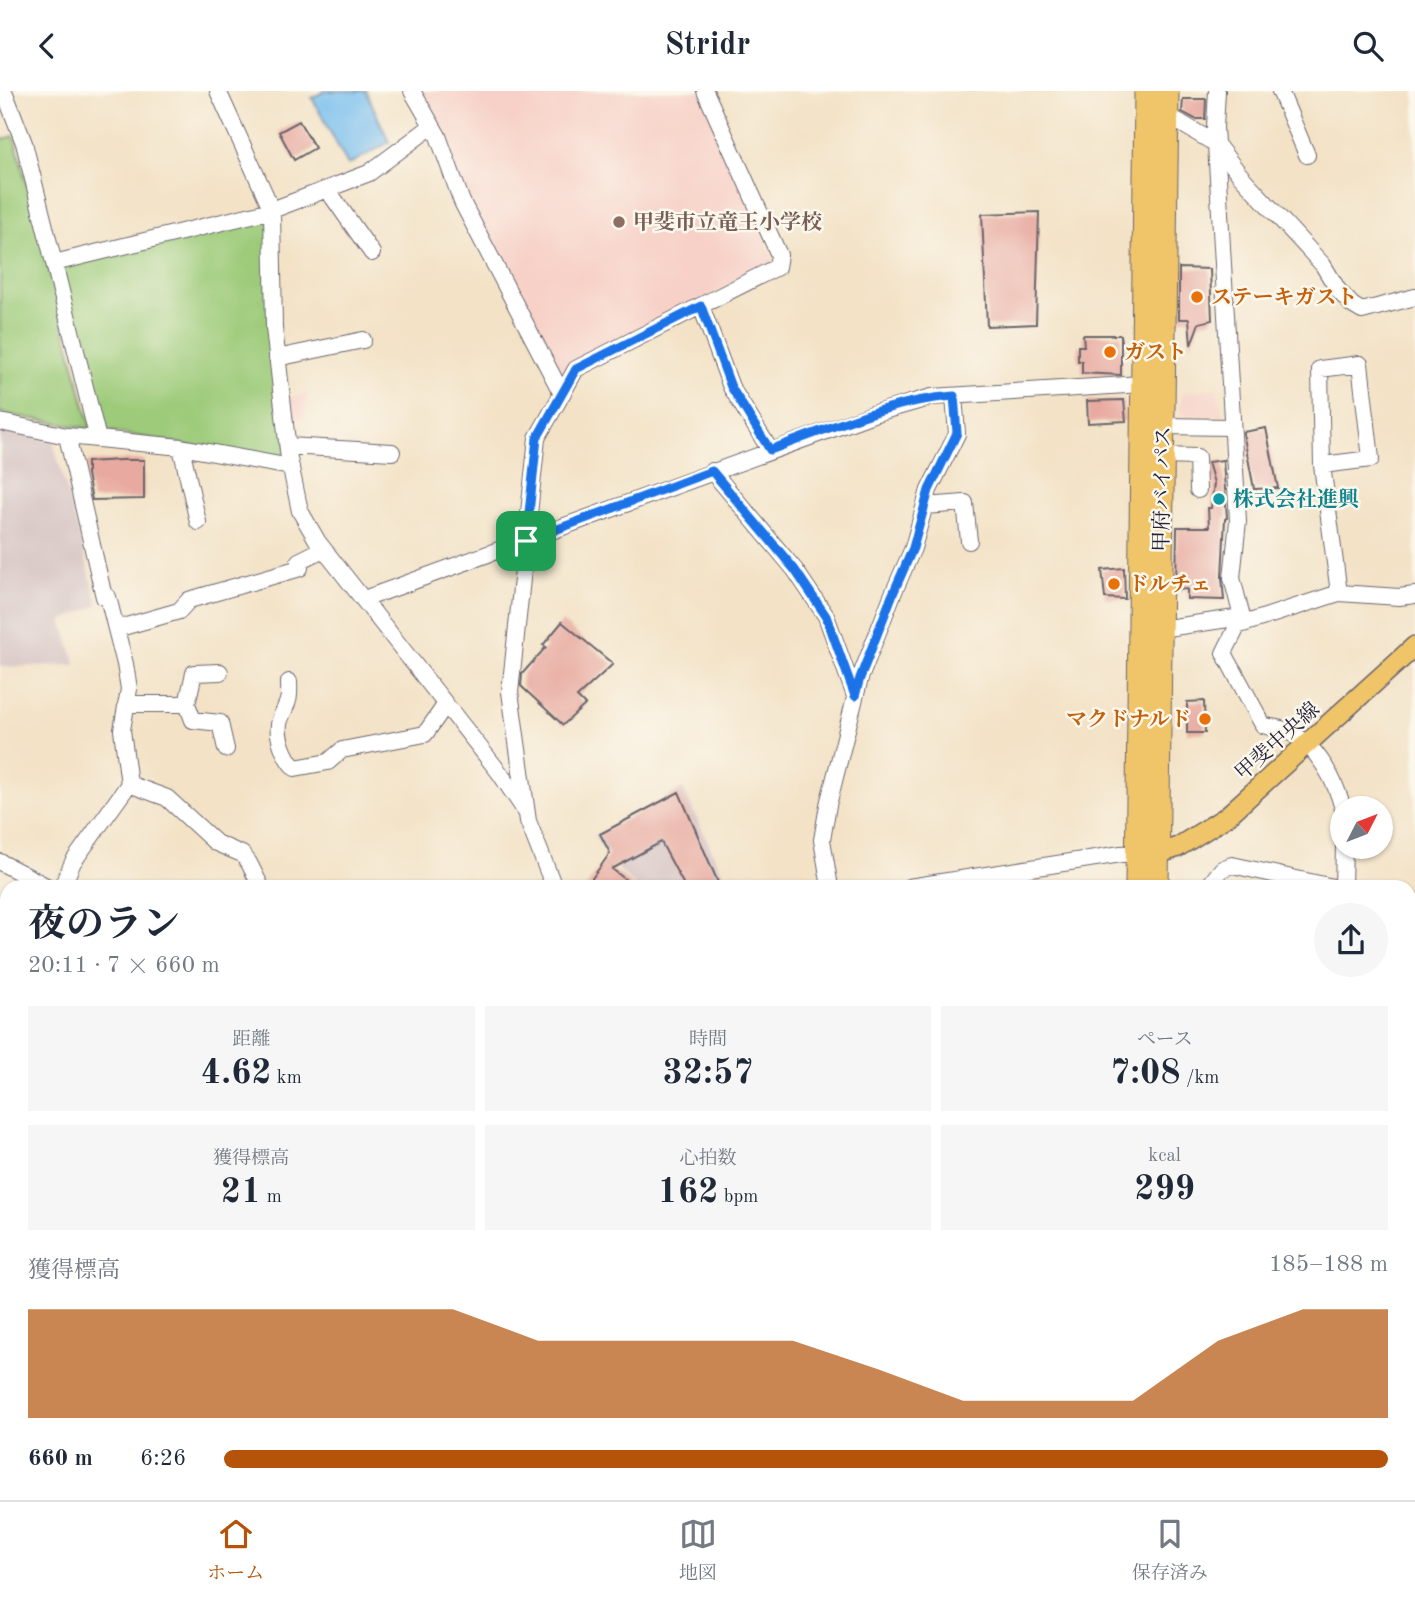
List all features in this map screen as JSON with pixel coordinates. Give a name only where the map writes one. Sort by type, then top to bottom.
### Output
[{"type":"highway","name":"甲府バイパス","points":[[1146,91],[1143,384],[1147,854],[1155,880]]},
{"type":"highway","name":"甲府バイパス","points":[[1139,880],[1147,854],[1160,629],[1167,91]]},
{"type":"main road","name":"甲斐中央線","points":[[1147,854],[1178,847],[1226,817],[1415,646]]},
{"type":"street","points":[[4,91],[24,143],[98,439]]},
{"type":"street","points":[[218,91],[272,210],[274,328],[288,446],[300,511],[323,549],[499,772],[526,812]]},
{"type":"street","points":[[412,91],[438,136],[462,202],[562,394]]},
{"type":"street","points":[[551,880],[526,812],[510,692],[537,438],[576,369],[777,267],[779,255],[705,91]]},
{"type":"street","points":[[1217,91],[1216,144],[1238,521],[1232,578],[1240,621],[1224,653],[1264,725],[1289,731],[1307,745],[1325,767],[1340,796]]},
{"type":"street","points":[[1280,91],[1307,155]]},
{"type":"street","points":[[1167,115],[1216,144],[1255,193],[1323,265],[1338,290],[1352,305],[1362,311],[1415,296]]},
{"type":"street","points":[[54,263],[272,210],[369,173],[432,126]]},
{"type":"street","points":[[327,189],[372,253]]},
{"type":"street","points":[[701,306],[731,387],[770,450]]},
{"type":"street","points":[[277,358],[363,340]]},
{"type":"street","points":[[1322,465],[1371,459],[1360,364],[1320,369],[1322,465],[1339,593]]},
{"type":"street","points":[[364,599],[876,412],[932,397],[1143,384]]},
{"type":"street","points":[[829,880],[822,840],[855,696],[887,608],[913,548],[929,490],[957,433],[954,396]]},
{"type":"street","points":[[0,422],[67,436],[181,447],[291,467]]},
{"type":"street","points":[[1163,426],[1231,426]]},
{"type":"street","points":[[65,880],[73,862],[129,784],[122,730],[129,689],[125,664],[108,597],[104,597],[67,436]]},
{"type":"street","points":[[288,446],[392,452]]},
{"type":"street","points":[[181,447],[198,522]]},
{"type":"street","points":[[1162,456],[1197,457],[1198,489]]},
{"type":"street","points":[[712,471],[795,570],[826,616],[855,696]]},
{"type":"street","points":[[925,506],[965,503],[969,541]]},
{"type":"street","points":[[116,629],[179,611],[189,600],[300,568],[299,561],[323,549]]},
{"type":"street","points":[[1160,629],[1240,621],[1339,593],[1399,597],[1415,595]]},
{"type":"street","points":[[220,672],[194,673],[187,704],[192,720],[219,723],[226,749]]},
{"type":"street","points":[[289,682],[290,702],[278,723],[284,757],[295,768],[328,762],[342,750],[425,734],[446,704]]},
{"type":"street","points":[[126,704],[187,704]]},
{"type":"street","points":[[129,784],[167,799],[216,843],[242,854],[258,880]]},
{"type":"street","points":[[954,880],[1121,854],[1147,854]]},
{"type":"street","points":[[1343,880],[1344,859]]},
{"type":"street","points":[[0,862],[35,880]]},
{"type":"street","points":[[1213,880],[1222,869],[1232,865],[1301,880]]},
{"type":"shaded area","name":"甲斐市立竜王小学校","points":[[418,91],[700,91],[774,262],[573,365],[560,378],[465,195]]},
{"type":"shaded area","points":[[1217,388],[1223,416],[1181,416],[1180,393]]},
{"type":"shaded area","points":[[307,394],[305,415],[292,423],[282,399]]},
{"type":"shaded area","points":[[0,431],[53,441],[98,605],[62,621],[76,665],[0,667]]},
{"type":"shaded area","points":[[683,789],[726,880],[630,880],[594,836]]},
{"type":"green space","points":[[14,136],[91,429],[0,413],[0,140]]},
{"type":"green space","points":[[270,213],[288,464],[97,429],[57,265]]},
{"type":"water","points":[[325,91],[366,91],[389,142],[348,165],[312,98]]},
{"type":"building","points":[[1183,99],[1206,99],[1205,119],[1195,119],[1182,112]]},
{"type":"building","points":[[299,121],[315,148],[294,160],[279,132]]},
{"type":"building","points":[[1039,212],[1036,324],[987,326],[982,214]]},
{"type":"building","points":[[1179,268],[1210,269],[1212,320],[1199,323],[1191,345],[1189,319],[1179,319]]},
{"type":"building","points":[[1083,335],[1121,335],[1121,375],[1082,373],[1082,361],[1078,361],[1078,346],[1084,346]]},
{"type":"building","points":[[1124,400],[1126,421],[1088,423],[1087,401]]},
{"type":"building","points":[[1266,428],[1278,488],[1254,489],[1243,432]]},
{"type":"building","points":[[144,460],[144,499],[92,500],[87,462]]},
{"type":"building","points":[[1223,460],[1227,518],[1222,577],[1224,600],[1187,599],[1187,589],[1176,590],[1177,527],[1209,527],[1208,508],[1211,508],[1214,483],[1208,462]]},
{"type":"building","name":"ドルチェ","points":[[1124,568],[1125,599],[1105,598],[1102,570]]},
{"type":"building","points":[[562,622],[613,664],[577,697],[585,705],[563,725],[521,686],[522,674],[546,647],[543,645]]},
{"type":"building","points":[[1204,701],[1205,733],[1187,733],[1187,702]]},
{"type":"building","points":[[679,792],[717,880],[681,880],[661,842],[612,869],[626,880],[591,880],[610,853],[600,834]]},
{"type":"place","name":"甲斐市立竜王小学校","points":[[619,222]]},
{"type":"place","name":"ステーキガスト","points":[[1197,297]]},
{"type":"place","name":"ガスト","points":[[1110,352]]},
{"type":"place","name":"株式会社進興","points":[[1219,499]]},
{"type":"place","name":"ドルチェ","points":[[1114,584]]},
{"type":"place","name":"マクドナルド","points":[[1205,719]]},
{"type":"route","points":[[701,306],[731,387],[770,450],[876,412],[932,397],[954,396],[957,433],[929,490],[913,548],[855,696],[826,616],[795,570],[712,471],[526,541],[537,438],[576,369],[701,306]]}]
